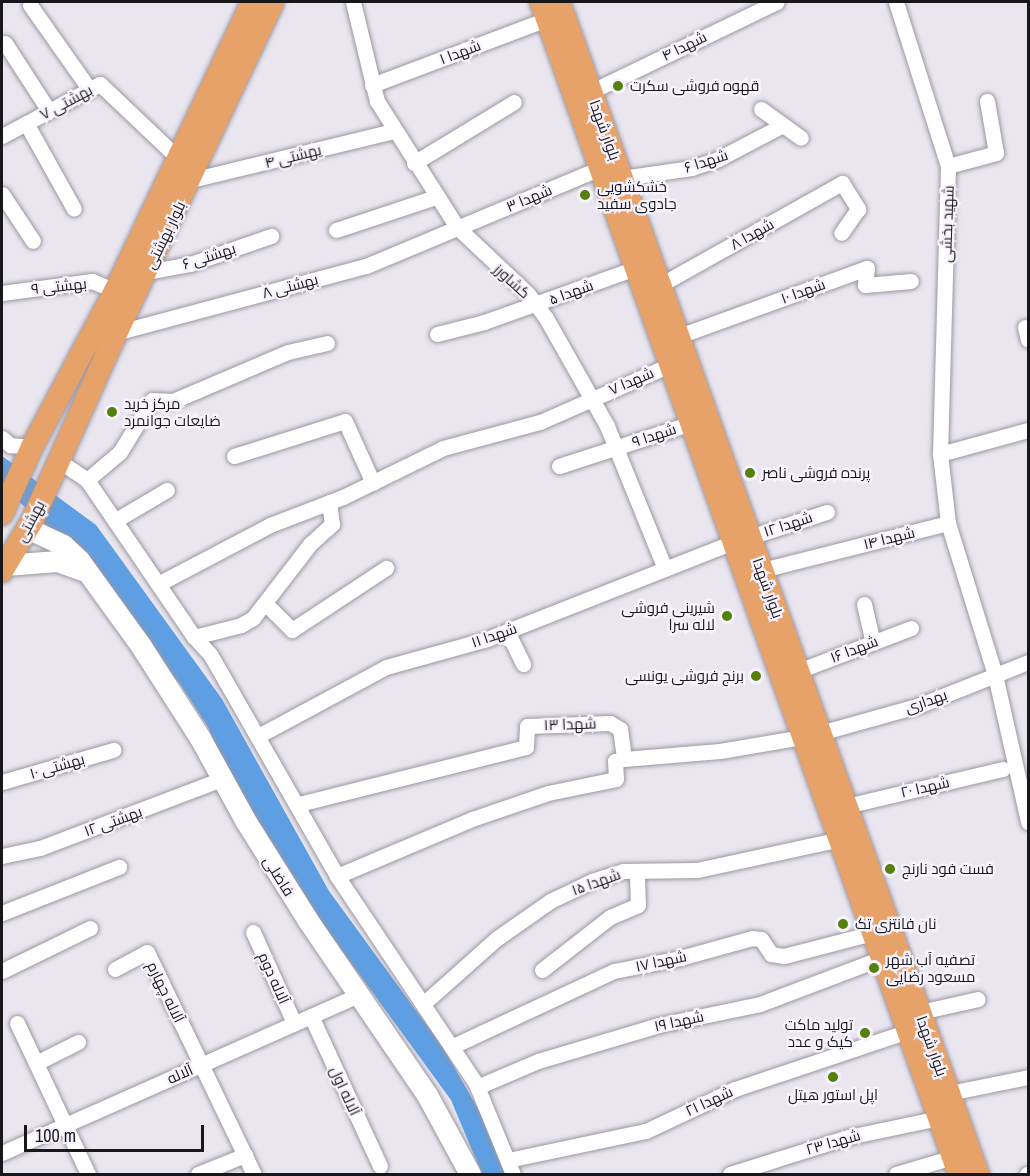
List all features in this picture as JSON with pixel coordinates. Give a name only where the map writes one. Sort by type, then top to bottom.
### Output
[{"type":"main road","name":"بلوار بهشتی","points":[[30,451],[90,354],[115,291],[252,2]]},
{"type":"main road","name":"بلوار بهشتی","points":[[90,354],[119,332],[273,2]]},
{"type":"main road","name":"بلوار شهدا","points":[[549,8],[591,91],[679,336],[742,539],[812,735],[846,806],[910,1010],[939,1118],[956,1166]]},
{"type":"main road","name":"بلوار شهدا","points":[[549,8],[600,168],[691,423],[742,539],[762,570],[798,671],[812,735],[840,839],[882,958],[910,1010],[949,1093],[978,1174]]},
{"type":"main road","name":"بلوار بهشتی","points":[[57,465],[96,376],[90,354]]},
{"type":"main road","name":"بهشتی","points":[[3,510],[30,451]]},
{"type":"main road","name":"بهشتی","points":[[3,568],[29,525],[57,465]]},
{"type":"main road","name":"فاضلی","points":[[29,525],[63,545],[90,576],[141,646],[263,850],[427,1095],[470,1174]]},
{"type":"main road","name":"فاضلی","points":[[3,568],[57,561],[74,564],[90,576]]},
{"type":"street","name":"کشاورز","points":[[353,2],[372,85],[394,131],[457,227],[536,305],[592,398],[616,447],[665,569]]},
{"type":"street","name":"شهدا ۴","points":[[591,91],[777,2]]},
{"type":"street","name":"شهید بخشی","points":[[896,2],[948,166],[940,454]]},
{"type":"street","points":[[30,5],[90,90]]},
{"type":"street","name":"شهدا ۱","points":[[372,85],[549,8]]},
{"type":"street","points":[[5,43],[49,111]]},
{"type":"street","name":"بهشتی ۷","points":[[3,132],[26,123],[100,84],[178,158]]},
{"type":"street","points":[[948,166],[996,153],[987,100]]},
{"type":"street","points":[[414,163],[514,102]]},
{"type":"street","points":[[761,109],[801,138]]},
{"type":"street","points":[[26,123],[74,209]]},
{"type":"street","name":"شهدا ۶","points":[[622,178],[691,168],[718,159],[783,125]]},
{"type":"street","name":"یهشتی ۴","points":[[191,180],[394,131]]},
{"type":"street","name":"شهدا ۳","points":[[457,227],[600,168]]},
{"type":"street","name":"شهدا ۸","points":[[660,285],[842,183],[858,209],[841,233]]},
{"type":"street","points":[[2,194],[33,241]]},
{"type":"street","points":[[336,230],[436,197]]},
{"type":"street","name":"بهشتی ۸","points":[[119,332],[366,266],[457,227]]},
{"type":"street","name":"بهشتی ۶","points":[[147,272],[190,264],[270,236]]},
{"type":"street","name":"شهدا ۵","points":[[437,334],[536,305],[636,268]]},
{"type":"street","name":"شهدا ۱۰","points":[[679,336],[867,268],[865,285],[911,281]]},
{"type":"street","name":"بهشتی ۹","points":[[2,293],[92,281],[115,291]]},
{"type":"street","points":[[87,480],[120,452],[152,400],[173,401],[288,352],[327,343]]},
{"type":"street","name":"شهدا ۷","points":[[158,584],[270,525],[373,483],[463,440],[540,422],[670,365]]},
{"type":"street","points":[[234,456],[345,421],[373,483]]},
{"type":"street","name":"شهدا ۹","points":[[559,466],[691,423]]},
{"type":"street","points":[[1029,430],[940,454],[948,523],[995,675],[1029,822]]},
{"type":"street","points":[[2,438],[10,445],[30,451]]},
{"type":"street","points":[[57,465],[87,480],[194,637],[210,654],[298,804],[337,876],[453,1046],[477,1087],[510,1167]]},
{"type":"street","points":[[116,520],[167,490]]},
{"type":"street","points":[[194,637],[241,625],[265,603],[310,544],[332,524],[329,502]]},
{"type":"street","name":"شهدا ۱۲","points":[[742,539],[827,512]]},
{"type":"street","name":"شهدا ۱۴","points":[[762,570],[948,523]]},
{"type":"street","name":"شهدا ۱۱","points":[[258,736],[386,667],[507,631],[742,539]]},
{"type":"street","points":[[265,603],[292,630],[386,568]]},
{"type":"street","points":[[864,604],[873,642]]},
{"type":"street","name":"شهدا ۱۶","points":[[798,671],[911,628]]},
{"type":"street","points":[[507,631],[523,664]]},
{"type":"street","name":"بهداری","points":[[812,735],[920,705],[1029,662]]},
{"type":"street","name":"شهدا ۱۳","points":[[298,804],[526,747],[527,726],[610,723],[620,729],[624,759]]},
{"type":"street","points":[[337,876],[472,819],[548,793],[616,779],[615,761],[720,751],[812,735]]},
{"type":"street","name":"بهشتی ۱۰","points":[[2,782],[113,750]]},
{"type":"street","name":"شهدا ۲۰","points":[[846,806],[1003,769]]},
{"type":"street","name":"بهشتی ۱۲","points":[[2,856],[40,848],[222,779]]},
{"type":"street","name":"شهدا ۱۵","points":[[423,1004],[496,939],[550,901],[591,881],[637,871],[697,870],[840,839]]},
{"type":"street","points":[[2,913],[119,867]]},
{"type":"street","points":[[542,970],[610,917],[638,905],[637,871]]},
{"type":"street","points":[[2,971],[90,928]]},
{"type":"street","name":"آلاله دوم","points":[[253,932],[294,1023]]},
{"type":"street","name":"شهدا ۱۷","points":[[453,1046],[614,971],[680,958],[752,938],[761,939],[771,954],[784,956],[873,933]]},
{"type":"street","name":"آلاله چهارم","points":[[115,969],[147,952],[201,1065]]},
{"type":"street","name":"شهدا ۱۹","points":[[477,1087],[538,1060],[659,1025],[760,1004],[882,958]]},
{"type":"street","name":"آلاله","points":[[2,1153],[358,995]]},
{"type":"street","name":"شهدا ۲۱","points":[[510,1167],[646,1131],[910,1010],[978,999]]},
{"type":"street","name":"آلاله اول","points":[[311,1016],[380,1166]]},
{"type":"street","points":[[17,1023],[88,1174]]},
{"type":"street","points":[[36,1063],[78,1042]]},
{"type":"street","points":[[201,1065],[254,1174]]},
{"type":"street","points":[[949,1093],[1029,1077]]},
{"type":"street","name":"شهدا ۲۳","points":[[730,1174],[848,1137],[939,1118]]},
{"type":"street","points":[[198,1174],[245,1155]]},
{"type":"street","points":[[896,1174],[956,1166]]},
{"type":"water","points":[[2,456],[96,525],[222,699],[329,891],[442,1046],[480,1112],[506,1174],[482,1174],[451,1100],[313,911],[226,769],[208,727],[180,684],[48,527],[2,487]]},
{"type":"place","name":"قهوه فروشی سکرت","points":[[618,86]]},
{"type":"place","name":"خشکشویی جادوی سفید","points":[[585,195]]},
{"type":"place","name":"مرکز خرید ضایعات جوانمرد","points":[[112,412]]},
{"type":"place","name":"پرنده فروشی ناصر","points":[[750,473]]},
{"type":"place","name":"شیرینی فروشی لاله سرا","points":[[727,616]]},
{"type":"place","name":"برنج فروشی یونسی","points":[[756,676]]},
{"type":"place","name":"فست فود نارنج","points":[[890,869]]},
{"type":"place","name":"نان فانتزی تک","points":[[843,924]]},
{"type":"place","name":"تصفیه آب شهر مسعود رضایی","points":[[874,968]]},
{"type":"place","name":"تولید ماکت کیک و عدد","points":[[865,1033]]},
{"type":"place","name":"اپل استور هیتل","points":[[833,1077]]}]
